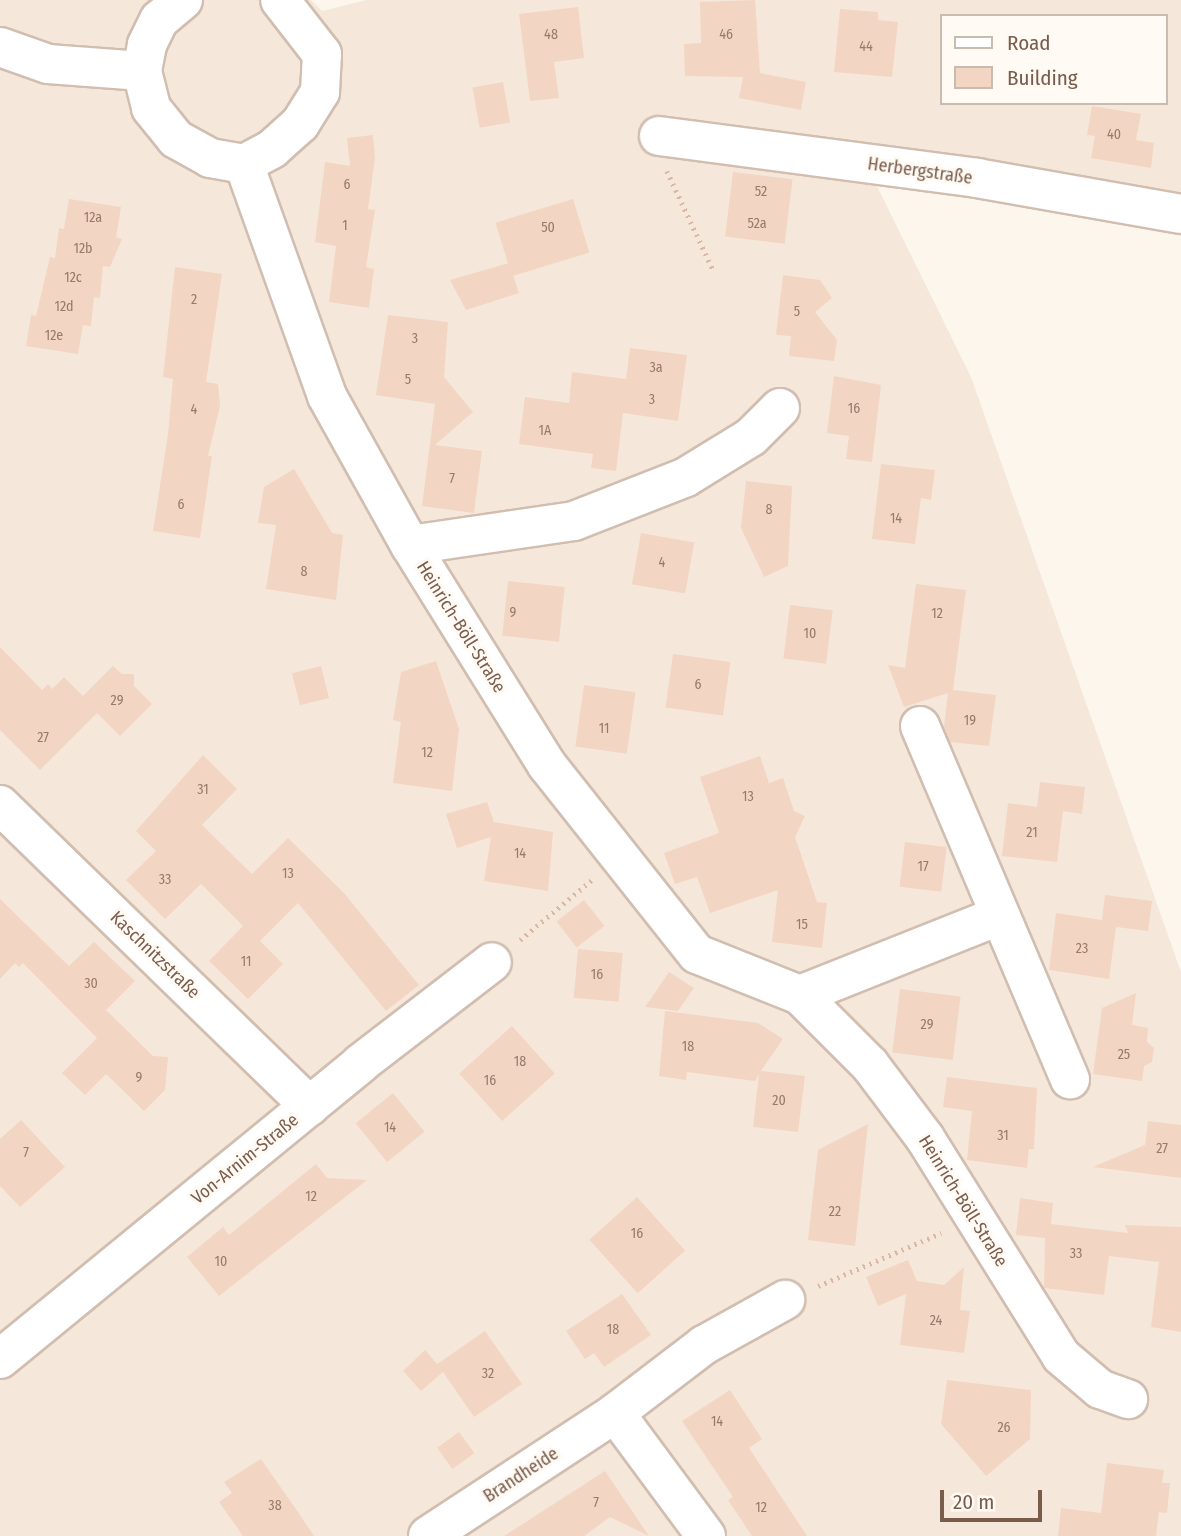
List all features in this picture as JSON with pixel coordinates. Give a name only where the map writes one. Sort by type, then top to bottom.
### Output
[{"type":"street","points":[[183,0],[159,20],[147,45],[142,72],[151,108],[176,139],[210,158],[244,164],[272,149],[300,124],[320,92],[322,54],[280,0]]},
{"type":"street","points":[[0,47],[48,64],[142,72]]},
{"type":"street","name":"Herbergstraße","points":[[659,136],[978,178],[1181,214]]},
{"type":"street","name":"Heinrich-Böll-Straße","points":[[244,164],[323,387],[410,545],[547,765],[697,954],[800,995],[870,1065],[925,1138],[973,1219],[1061,1356],[1100,1389],[1128,1399]]},
{"type":"street","points":[[410,545],[574,522],[686,477],[751,437],[780,408]]},
{"type":"street","points":[[920,726],[1070,1079]]},
{"type":"street","name":"Kaschnitzstraße","points":[[0,805],[310,1106]]},
{"type":"street","points":[[800,995],[999,916]]},
{"type":"street","name":"Von-Arnim-Straße","points":[[0,1359],[310,1106],[492,962]]},
{"type":"street","name":"Brandheide","points":[[428,1536],[615,1413],[704,1345],[785,1300]]},
{"type":"street","points":[[615,1413],[706,1536]]},
{"type":"path","points":[[659,136],[670,183],[714,272]]},
{"type":"path","points":[[492,962],[619,858]]},
{"type":"path","points":[[785,1300],[973,1219]]},
{"type":"shaded area","points":[[0,0],[311,0],[322,11],[366,0],[1181,0],[1181,202],[875,182],[971,377],[1181,972],[1181,1536],[0,1536]]},
{"type":"building","points":[[755,0],[760,73],[806,82],[801,110],[739,98],[743,77],[685,76],[684,44],[701,43],[700,2]]},
{"type":"building","points":[[578,7],[584,58],[554,62],[559,98],[530,101],[519,14]]},
{"type":"building","points":[[840,9],[878,12],[878,20],[898,22],[892,77],[834,72]]},
{"type":"building","points":[[503,82],[510,122],[480,128],[472,87]]},
{"type":"building","points":[[1092,106],[1141,114],[1136,140],[1154,143],[1151,168],[1091,158],[1095,136],[1087,135]]},
{"type":"building","points":[[373,135],[375,158],[368,209],[375,210],[366,267],[374,269],[369,308],[329,302],[336,246],[315,242],[325,162],[350,166],[347,138]]},
{"type":"building","points":[[733,172],[793,179],[785,244],[725,237]]},
{"type":"building","points":[[69,199],[121,207],[116,237],[122,239],[110,267],[103,266],[100,298],[94,297],[91,326],[83,325],[78,354],[26,346],[31,315],[36,316],[50,257],[55,258],[59,228],[64,229]]},
{"type":"building","points":[[573,199],[589,253],[512,276],[496,223]]},
{"type":"building","points":[[509,263],[519,293],[466,310],[450,280]]},
{"type":"building","points":[[175,267],[222,274],[206,382],[218,384],[220,406],[208,456],[212,456],[200,538],[153,531],[168,434],[173,379],[163,377]]},
{"type":"building","points":[[783,275],[820,280],[832,298],[815,312],[837,340],[834,361],[789,356],[791,336],[776,335]]},
{"type":"building","points":[[388,315],[448,322],[444,377],[473,412],[435,445],[482,451],[474,513],[422,506],[435,404],[376,395]]},
{"type":"building","points":[[630,348],[687,355],[678,421],[623,413],[616,471],[591,468],[593,454],[519,444],[525,397],[569,403],[572,372],[626,379]]},
{"type":"building","points":[[834,376],[881,385],[872,462],[846,459],[849,436],[827,433]]},
{"type":"building","points":[[881,464],[935,470],[931,500],[921,498],[915,544],[872,539]]},
{"type":"building","points":[[294,469],[332,533],[343,535],[336,600],[266,589],[276,525],[258,523],[264,487]]},
{"type":"building","points":[[746,481],[792,486],[788,566],[764,577],[741,528]]},
{"type":"building","points":[[641,533],[694,542],[685,594],[632,584]]},
{"type":"building","points":[[508,581],[565,587],[559,642],[502,636]]},
{"type":"building","points":[[916,584],[966,590],[953,690],[996,695],[989,746],[950,742],[944,726],[948,693],[904,707],[888,665],[905,668]]},
{"type":"building","points":[[790,605],[833,610],[826,664],[783,659]]},
{"type":"building","points":[[0,647],[42,690],[48,684],[52,689],[64,677],[83,696],[113,666],[122,674],[134,674],[134,686],[152,704],[120,736],[97,713],[40,770],[0,730]]},
{"type":"building","points":[[673,654],[730,662],[723,716],[665,707]]},
{"type":"building","points":[[436,661],[459,729],[452,791],[393,783],[401,722],[393,720],[401,672]]},
{"type":"building","points":[[321,666],[329,698],[300,705],[292,673]]},
{"type":"building","points":[[584,685],[635,692],[627,754],[575,746]]},
{"type":"building","points":[[203,755],[237,789],[202,825],[252,874],[288,838],[344,893],[419,985],[386,1011],[298,903],[260,941],[283,964],[248,999],[209,961],[243,926],[201,884],[165,919],[126,880],[156,851],[136,831]]},
{"type":"building","points":[[760,756],[769,783],[783,778],[794,811],[805,816],[795,837],[817,902],[827,903],[822,948],[772,942],[778,890],[710,913],[697,877],[675,884],[664,853],[719,833],[700,777]]},
{"type":"building","points":[[1040,782],[1085,787],[1082,814],[1063,811],[1057,862],[1002,856],[1008,803],[1037,807]]},
{"type":"building","points":[[487,802],[494,822],[553,832],[548,891],[484,881],[491,837],[457,848],[446,814]]},
{"type":"building","points":[[905,842],[947,847],[941,892],[900,887]]},
{"type":"building","points":[[1105,895],[1152,901],[1148,931],[1116,927],[1109,979],[1049,970],[1056,913],[1102,920]]},
{"type":"building","points":[[0,899],[69,966],[94,942],[135,981],[106,1010],[153,1056],[168,1057],[165,1090],[144,1111],[106,1074],[85,1095],[62,1073],[97,1038],[23,963],[19,967],[15,963],[0,979]]},
{"type":"building","points":[[584,900],[604,926],[577,948],[556,922]]},
{"type":"building","points":[[578,949],[623,953],[619,1002],[574,998]]},
{"type":"building","points":[[669,972],[694,988],[678,1011],[645,1007]]},
{"type":"building","points":[[900,989],[961,996],[953,1060],[892,1053]]},
{"type":"building","points":[[1136,993],[1132,1025],[1148,1028],[1147,1042],[1154,1048],[1152,1062],[1144,1066],[1142,1081],[1093,1074],[1102,1008]]},
{"type":"building","points":[[665,1011],[758,1023],[783,1039],[761,1071],[805,1076],[798,1132],[753,1127],[759,1074],[755,1081],[687,1072],[686,1080],[659,1076]]},
{"type":"building","points":[[512,1026],[555,1074],[502,1121],[459,1074]]},
{"type":"building","points":[[947,1077],[1037,1088],[1034,1149],[1029,1149],[1027,1168],[967,1160],[972,1111],[943,1107]]},
{"type":"building","points":[[393,1093],[424,1132],[387,1162],[356,1123]]},
{"type":"building","points":[[21,1120],[65,1167],[20,1207],[0,1186],[0,1139]]},
{"type":"building","points":[[1148,1121],[1181,1125],[1181,1178],[1093,1167],[1145,1145]]},
{"type":"building","points":[[868,1124],[855,1246],[808,1240],[818,1150]]},
{"type":"building","points":[[316,1164],[327,1178],[367,1180],[219,1296],[187,1257],[223,1227],[229,1235]]},
{"type":"building","points":[[637,1197],[685,1251],[638,1293],[589,1240]]},
{"type":"building","points":[[1020,1198],[1053,1203],[1051,1224],[1128,1233],[1125,1225],[1181,1227],[1181,1332],[1151,1327],[1159,1262],[1109,1256],[1104,1295],[1044,1288],[1045,1238],[1016,1235]]},
{"type":"building","points":[[908,1260],[917,1281],[944,1285],[964,1267],[960,1310],[970,1311],[964,1353],[900,1345],[906,1294],[878,1306],[866,1277]]},
{"type":"building","points":[[622,1294],[651,1335],[604,1367],[594,1353],[585,1359],[566,1331]]},
{"type":"building","points":[[485,1331],[522,1384],[474,1417],[443,1372],[421,1391],[403,1371],[425,1350],[437,1364]]},
{"type":"building","points":[[947,1380],[1031,1390],[1030,1439],[986,1476],[941,1424]]},
{"type":"building","points":[[730,1390],[762,1439],[749,1448],[807,1536],[752,1536],[728,1500],[733,1497],[682,1421]]},
{"type":"building","points":[[459,1432],[474,1453],[452,1469],[437,1448]]},
{"type":"building","points":[[261,1459],[314,1536],[243,1536],[219,1502],[232,1493],[224,1482]]},
{"type":"building","points":[[1107,1463],[1164,1470],[1162,1483],[1170,1483],[1167,1513],[1159,1512],[1156,1536],[1058,1536],[1061,1508],[1101,1513]]},
{"type":"building","points":[[605,1471],[649,1536],[610,1517],[584,1536],[504,1536]]}]
